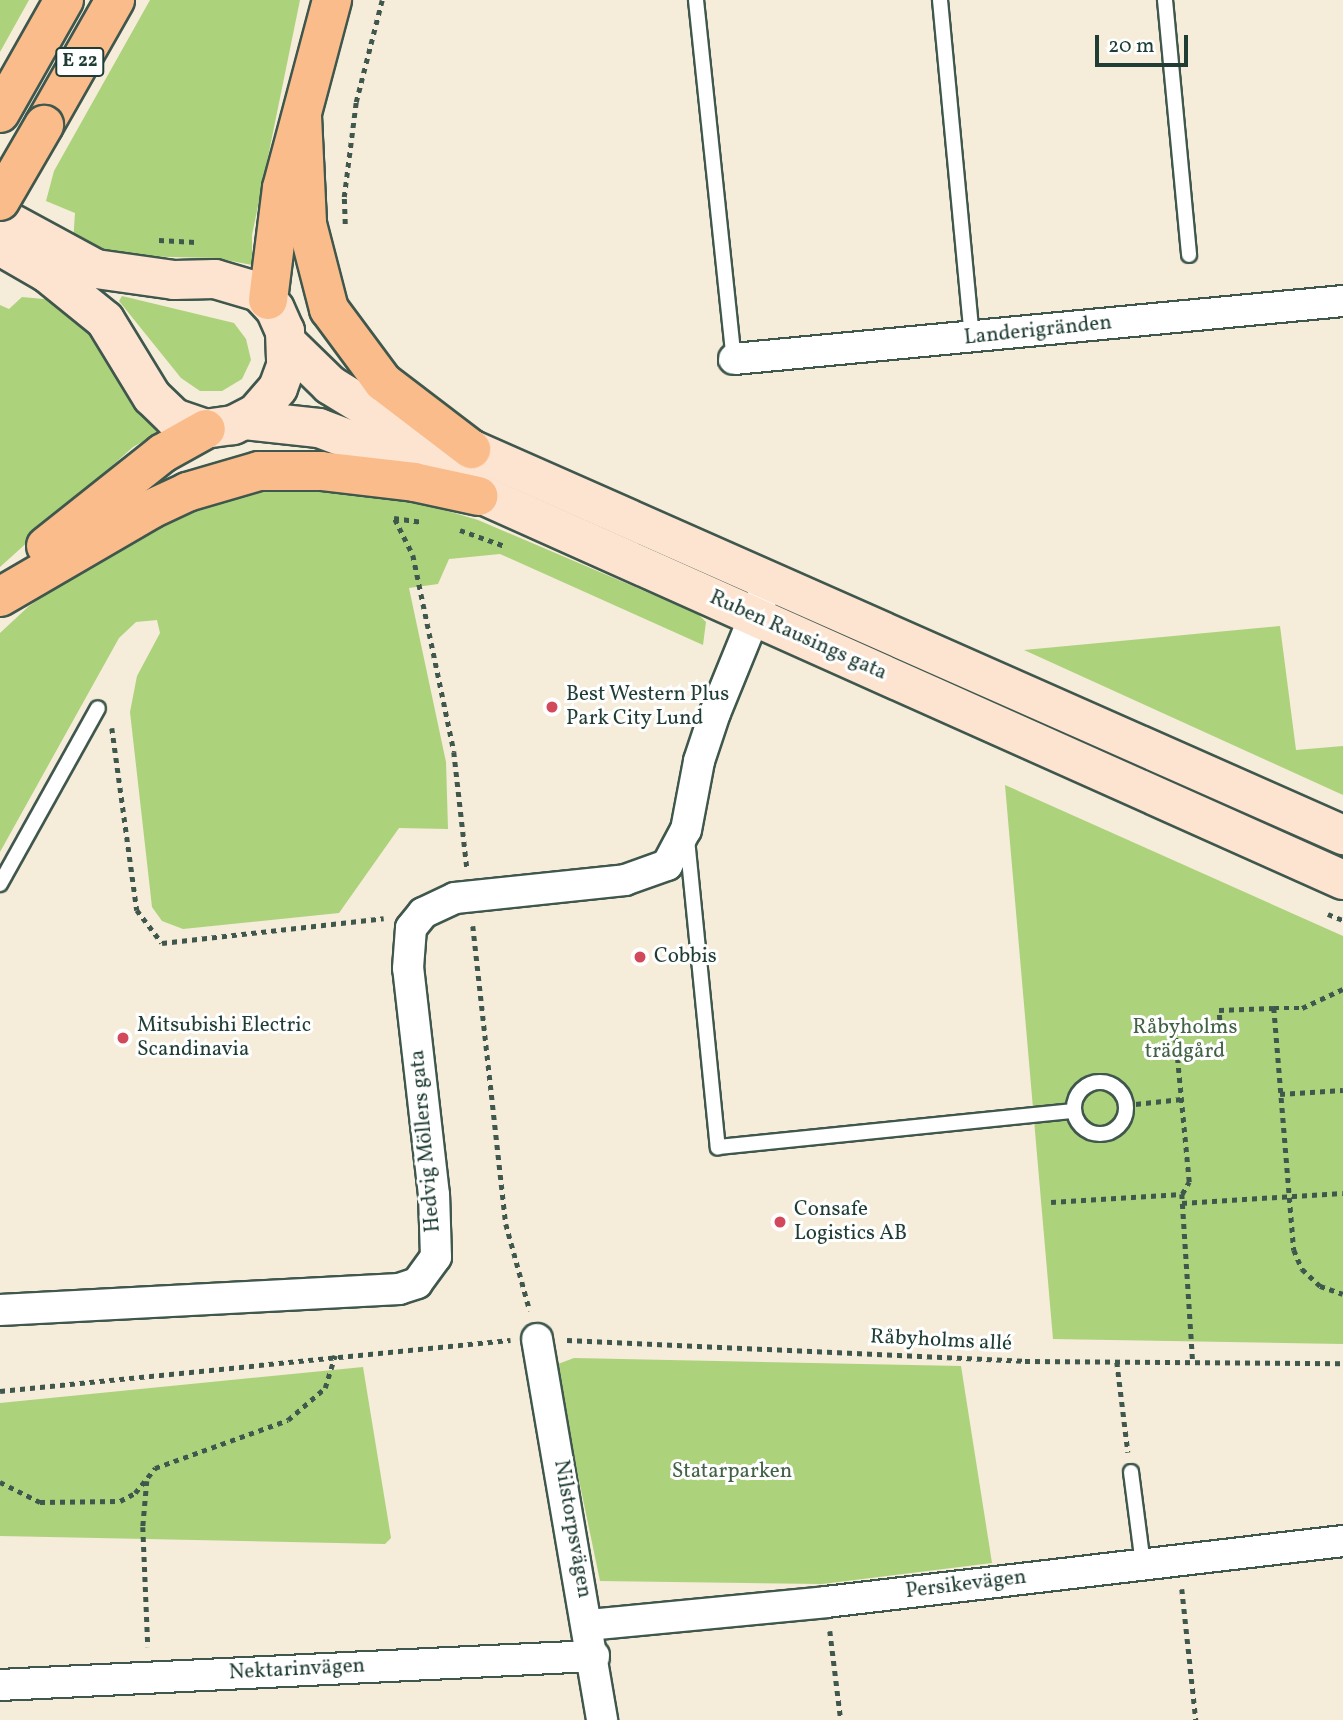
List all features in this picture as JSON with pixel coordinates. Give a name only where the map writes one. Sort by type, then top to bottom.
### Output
[{"type":"highway","name":"E 22","points":[[3,107],[64,0]]},
{"type":"highway","name":"E 22","points":[[0,201],[115,0]]},
{"type":"highway","points":[[268,300],[274,226],[331,0]]},
{"type":"highway","points":[[302,116],[307,224],[329,309],[383,382],[471,449]]},
{"type":"highway","points":[[0,586],[110,493],[163,453],[206,429]]},
{"type":"highway","points":[[0,597],[150,509],[187,492],[259,471],[321,471],[414,482],[478,496]]},
{"type":"main road","points":[[0,217],[96,269],[152,279],[231,281],[268,300],[287,343],[286,366],[278,388],[245,420],[206,429],[163,410],[118,337],[87,303],[0,246]]},
{"type":"main road","name":"Ruben Rausings gata","points":[[287,343],[318,376],[353,401],[471,449],[1343,835]]},
{"type":"main road","name":"Ruben Rausings gata","points":[[245,420],[297,423],[342,434],[1343,880]]},
{"type":"street","name":"Landerigränden","points":[[734,359],[1343,301]]},
{"type":"street","points":[[423,913],[470,895],[650,874],[667,865],[686,830],[699,761],[769,581]]},
{"type":"street","name":"Hedvig Möllers gata","points":[[0,1310],[399,1289],[417,1283],[436,1256],[434,1195],[407,948],[411,928],[423,913]]},
{"type":"street","name":"Nilstorpsvägen","points":[[537,1339],[589,1625],[602,1720]]},
{"type":"street","name":"Persikevägen","points":[[589,1625],[826,1602],[1343,1541]]},
{"type":"street","name":"Nektarinvägen","points":[[0,1685],[594,1656]]},
{"type":"lane","points":[[696,0],[734,359]]},
{"type":"lane","points":[[940,0],[972,337]]},
{"type":"lane","points":[[1165,0],[1189,256]]},
{"type":"lane","points":[[0,884],[98,708]]},
{"type":"lane","points":[[686,830],[718,1147],[1074,1111]]},
{"type":"lane","points":[[1093,1083],[1112,1085],[1126,1105],[1121,1124],[1103,1134],[1084,1128],[1074,1111],[1077,1096],[1093,1083]]},
{"type":"lane","points":[[1131,1472],[1143,1564]]},
{"type":"path","points":[[346,234],[344,197],[356,102],[382,0]]},
{"type":"path","points":[[147,240],[201,243]]},
{"type":"path","points":[[384,514],[394,518],[414,555],[454,752],[506,1224],[537,1339]]},
{"type":"path","points":[[98,708],[116,734],[137,909],[162,943],[423,913]]},
{"type":"path","points":[[1194,1363],[1182,1203],[1182,1194],[1189,1182],[1175,1033],[1220,1030],[1219,1010],[1302,1007],[1343,989]]},
{"type":"path","points":[[1274,1007],[1294,1250],[1302,1269],[1320,1286],[1343,1294]]},
{"type":"path","points":[[1280,1094],[1343,1090]]},
{"type":"path","points":[[1126,1105],[1181,1100]]},
{"type":"path","points":[[1182,1203],[1343,1193]]},
{"type":"path","points":[[1051,1202],[1182,1194]]},
{"type":"path","name":"Råbyholms allé","points":[[0,1391],[335,1355],[537,1339],[1117,1362],[1343,1363]]},
{"type":"path","points":[[0,1482],[40,1502],[120,1501],[147,1480],[155,1468],[269,1430],[288,1420],[325,1388],[335,1355]]},
{"type":"path","points":[[1117,1362],[1131,1472]]},
{"type":"path","points":[[147,1480],[143,1527],[149,1677]]},
{"type":"path","points":[[1178,1560],[1196,1720]]},
{"type":"path","points":[[826,1602],[841,1720]]},
{"type":"green space","points":[[0,0],[29,0],[0,52]]},
{"type":"green space","points":[[150,0],[300,0],[252,235],[252,265],[216,258],[130,256],[73,243],[75,213],[46,201],[54,171]]},
{"type":"green space","points":[[122,296],[234,323],[246,339],[251,360],[242,379],[222,391],[200,391],[181,378],[119,301]]},
{"type":"green space","points":[[22,297],[65,301],[99,341],[132,406],[161,431],[133,447],[0,567],[0,305],[9,309]]},
{"type":"green space","points":[[271,488],[393,495],[478,520],[698,614],[706,622],[703,645],[500,554],[449,559],[438,584],[409,588],[446,762],[448,829],[399,828],[339,913],[183,929],[162,921],[152,907],[130,712],[137,676],[160,633],[157,620],[136,622],[119,638],[0,852],[0,633],[29,606],[130,539],[231,497]]},
{"type":"green space","points":[[1280,626],[1296,750],[1343,746],[1343,795],[1024,650]]},
{"type":"green space","name":"Råbyholms trädgård","points":[[1005,785],[1343,936],[1343,1344],[1053,1339]]},
{"type":"green space","name":"Statarparken","points":[[574,1358],[961,1366],[992,1563],[822,1584],[600,1581],[558,1379],[558,1364]]},
{"type":"green space","points":[[363,1367],[391,1538],[385,1544],[0,1536],[0,1403]]},
{"type":"place","name":"Best Western Plus Park City Lund","points":[[552,707]]},
{"type":"place","name":"Cobbis","points":[[640,957]]},
{"type":"place","name":"Mitsubishi Electric Scandinavia","points":[[123,1038]]},
{"type":"place","name":"Consafe Logistics AB","points":[[780,1222]]}]
